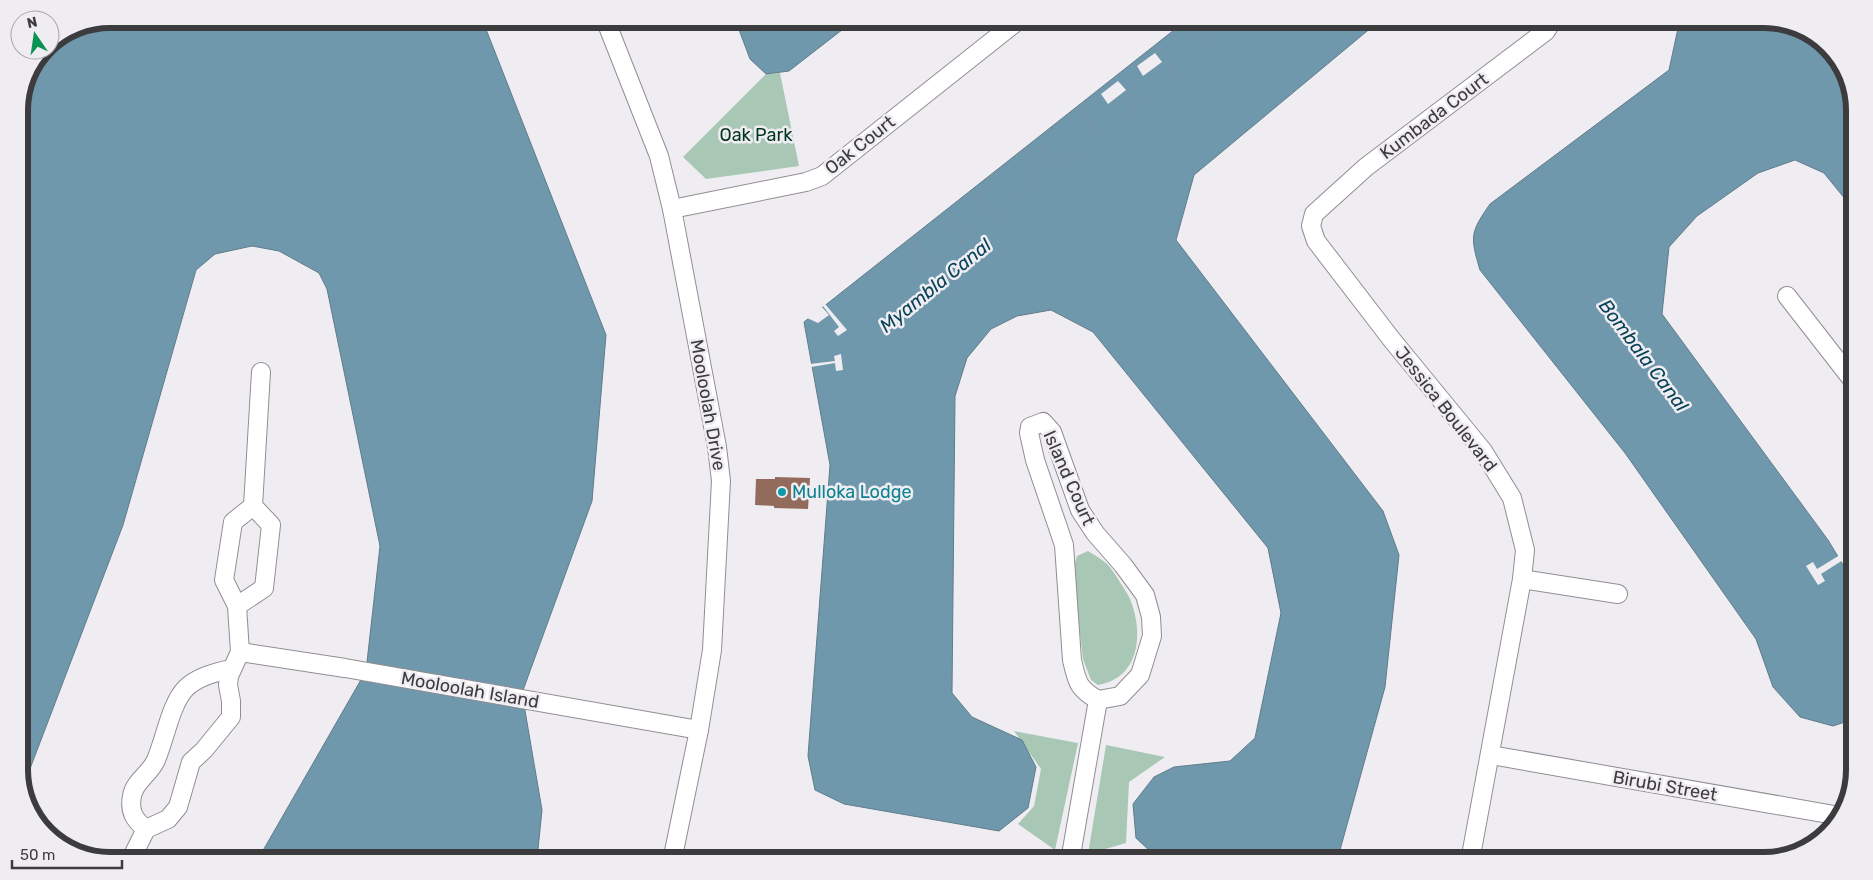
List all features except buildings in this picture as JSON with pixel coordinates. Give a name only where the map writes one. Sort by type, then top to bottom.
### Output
[{"type":"street","name":"Mooloolah Drive","points":[[609,28],[659,156],[672,209],[717,447],[721,481],[712,650],[699,730],[674,852]]},
{"type":"street","name":"Oak Court","points":[[672,209],[806,182],[822,176],[1009,28]]},
{"type":"street","name":"Kumbada Court","points":[[1314,214],[1366,167],[1548,28]]},
{"type":"street","name":"Jessica Boulevard","points":[[1314,214],[1311,226],[1316,241],[1392,340],[1483,451],[1512,498],[1525,550],[1522,579],[1472,852]]},
{"type":"street","points":[[1787,296],[1845,371]]},
{"type":"street","points":[[238,606],[264,588],[271,525],[253,506],[260,372]]},
{"type":"street","name":"Island Court","points":[[1044,422],[1050,428],[1080,510],[1095,534],[1123,565],[1145,596],[1151,617],[1152,636],[1140,675],[1120,696],[1098,700],[1084,692],[1075,675],[1072,660],[1064,545],[1035,460],[1029,433],[1030,427],[1044,422]]},
{"type":"street","points":[[134,852],[146,829],[168,819],[178,807],[191,762],[204,750],[231,717],[232,701],[228,685],[231,669],[240,652],[238,606],[224,580],[234,522],[253,506]]},
{"type":"street","points":[[1064,545],[1082,536],[1095,534]]},
{"type":"street","points":[[1522,579],[1618,594]]},
{"type":"street","name":"Mooloolah Island","points":[[240,652],[345,668],[699,730]]},
{"type":"street","points":[[146,829],[138,823],[132,814],[132,794],[136,784],[154,763],[176,701],[186,688],[201,678],[231,669]]},
{"type":"street","points":[[1072,852],[1098,700]]},
{"type":"street","name":"Birubi Street","points":[[1490,755],[1832,815]]},
{"type":"path","points":[[824,28],[836,35]]},
{"type":"path","points":[[1194,28],[1211,46]]},
{"type":"path","points":[[1158,50],[1176,74],[1167,81]]},
{"type":"path","points":[[1123,116],[1138,105],[1126,90]]},
{"type":"path","points":[[1080,111],[1099,134]]},
{"type":"path","points":[[1042,146],[1058,167],[1074,156]]},
{"type":"path","points":[[1021,195],[1034,185],[1027,155]]},
{"type":"path","points":[[976,193],[996,216],[1004,209]]},
{"type":"path","points":[[950,214],[968,236]]},
{"type":"path","points":[[960,242],[975,230]]},
{"type":"path","points":[[914,243],[932,266]]},
{"type":"path","points":[[926,271],[938,262]]},
{"type":"green space","name":"Oak Park","points":[[780,73],[799,166],[706,179],[683,157],[766,74]]},
{"type":"green space","points":[[1088,551],[1105,562],[1116,575],[1130,599],[1137,626],[1135,652],[1130,664],[1123,673],[1112,681],[1098,685],[1091,680],[1083,659],[1073,571],[1077,556]]},
{"type":"green space","points":[[1014,731],[1078,743],[1055,850],[1018,824],[1034,806],[1041,769]]},
{"type":"green space","points":[[1106,745],[1165,757],[1129,782],[1126,843],[1095,852],[1088,852]]},
{"type":"water","points":[[99,28],[486,28],[606,335],[592,501],[522,693],[542,810],[538,852],[262,852],[366,671],[380,546],[327,289],[319,273],[279,251],[252,246],[215,254],[196,270],[123,525],[28,774],[28,105],[30,89],[36,74],[45,60],[60,60],[60,45],[83,32]]},
{"type":"water","points":[[738,28],[844,28],[789,71],[766,74],[750,59]]},
{"type":"water","name":"Myambla Canal","points":[[1177,28],[1371,28],[1194,175],[1176,240],[1383,511],[1399,555],[1385,687],[1339,852],[1151,852],[1136,838],[1133,804],[1154,777],[1174,767],[1230,761],[1255,738],[1281,613],[1268,548],[1093,332],[1051,310],[1017,316],[991,329],[967,358],[955,396],[952,693],[972,717],[1022,740],[1036,767],[1028,808],[999,831],[844,804],[815,790],[808,756],[830,465],[804,322]]},
{"type":"water","name":"Bombala Canal","points":[[1678,28],[1779,29],[1804,39],[1825,56],[1837,74],[1844,94],[1845,199],[1824,173],[1795,160],[1758,173],[1697,216],[1669,247],[1662,314],[1828,540],[1846,569],[1846,722],[1833,726],[1800,717],[1773,687],[1756,639],[1625,453],[1480,270],[1473,242],[1475,229],[1490,204],[1669,70]]},
{"type":"pier","points":[[1155,53],[1162,62],[1143,76],[1137,66]]},
{"type":"pier","points":[[1118,81],[1126,90],[1108,104],[1101,94]]},
{"type":"pier","points":[[825,304],[847,330],[838,336],[834,331],[839,327],[823,306]]},
{"type":"pier","points":[[822,307],[829,315],[818,323],[807,318]]},
{"type":"pier","points":[[841,354],[843,370],[836,371],[835,363],[811,367],[810,364],[835,361],[834,356]]},
{"type":"pier","points":[[1840,555],[1843,560],[1821,574],[1825,581],[1818,585],[1806,566],[1813,562],[1817,569]]},
{"type":"place","name":"Mulloka Lodge","points":[[782,492]]}]
